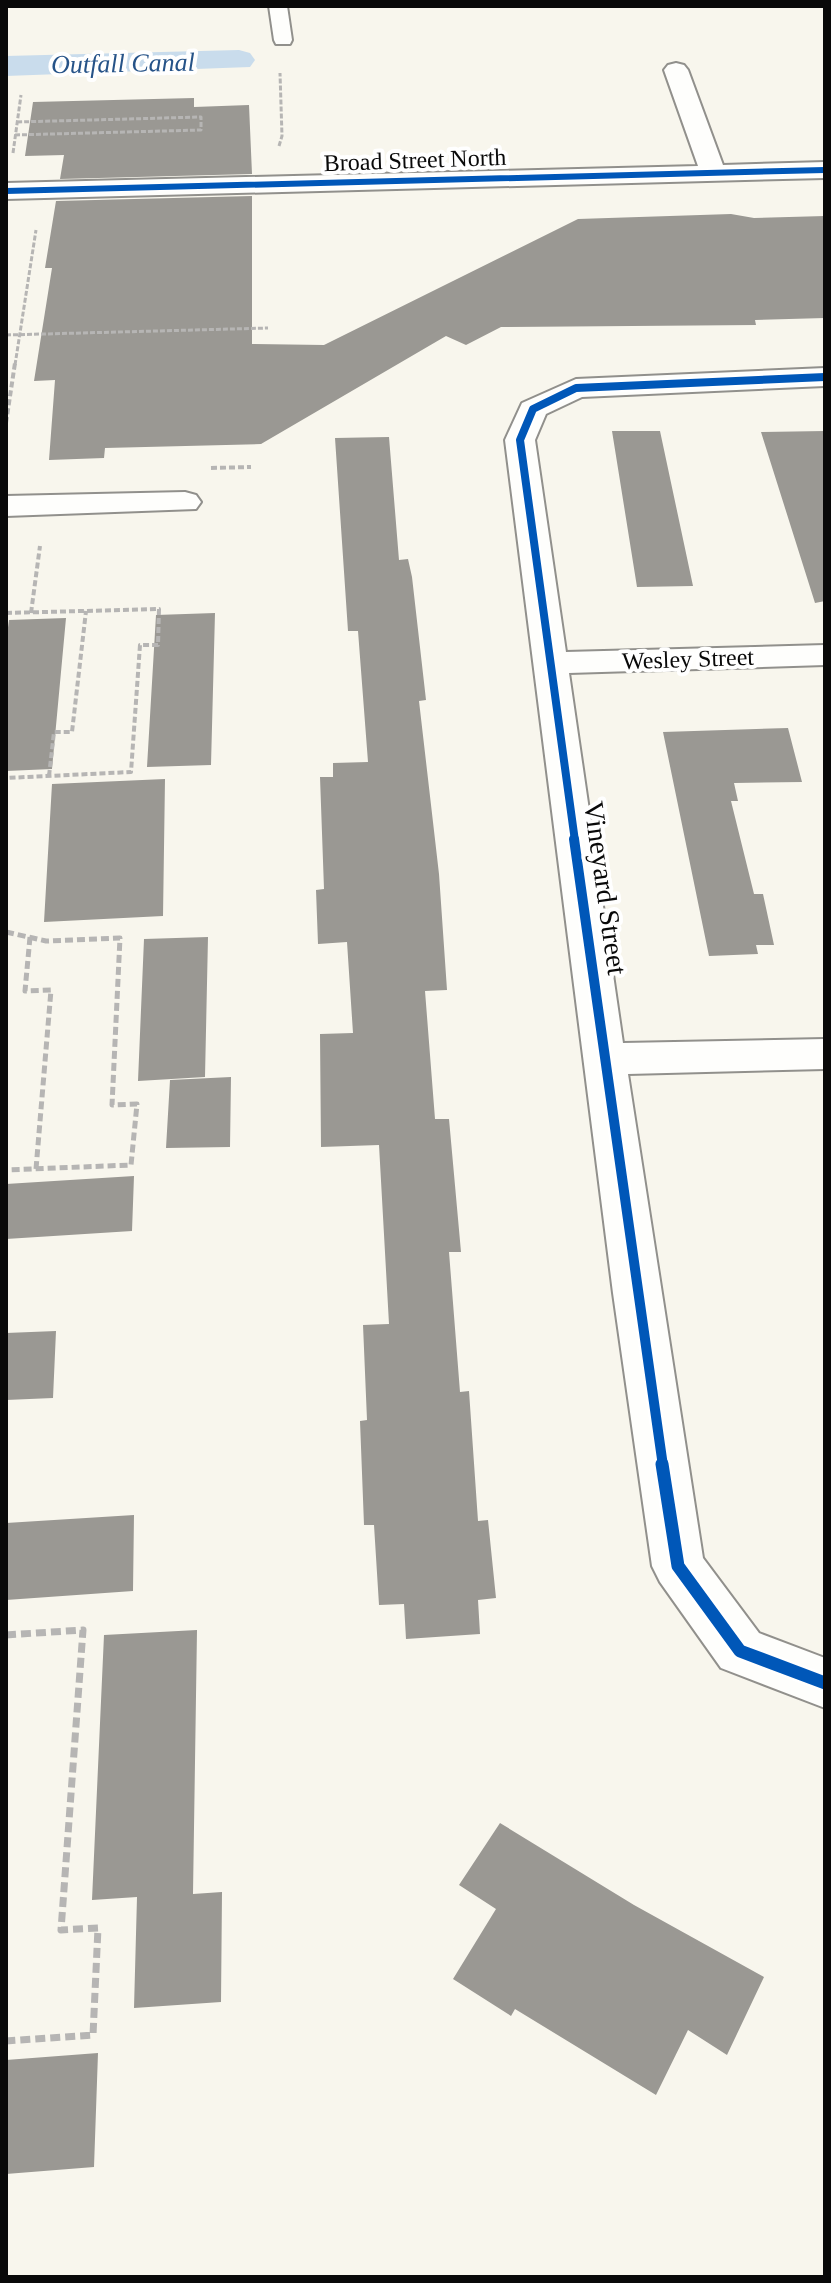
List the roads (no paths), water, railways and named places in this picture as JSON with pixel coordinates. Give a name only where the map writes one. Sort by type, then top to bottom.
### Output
[{"type":"street","points":[[676,70],[713,173]]},
{"type":"street","name":"Broad Street North","points":[[6,191],[825,170]]},
{"type":"street","name":"Vineyard Street","points":[[825,377],[576,388],[533,409],[520,440],[607,1059],[636,1293],[678,1566],[740,1651],[825,1683]]},
{"type":"street","points":[[6,506],[185,502]]},
{"type":"street","name":"Wesley Street","points":[[552,663],[825,655]]},
{"type":"street","points":[[607,1059],[825,1054]]},
{"type":"lane","points":[[278,6],[283,40]]},
{"type":"waterway","name":"Outfall Canal","points":[[6,66],[239,60]]}]
